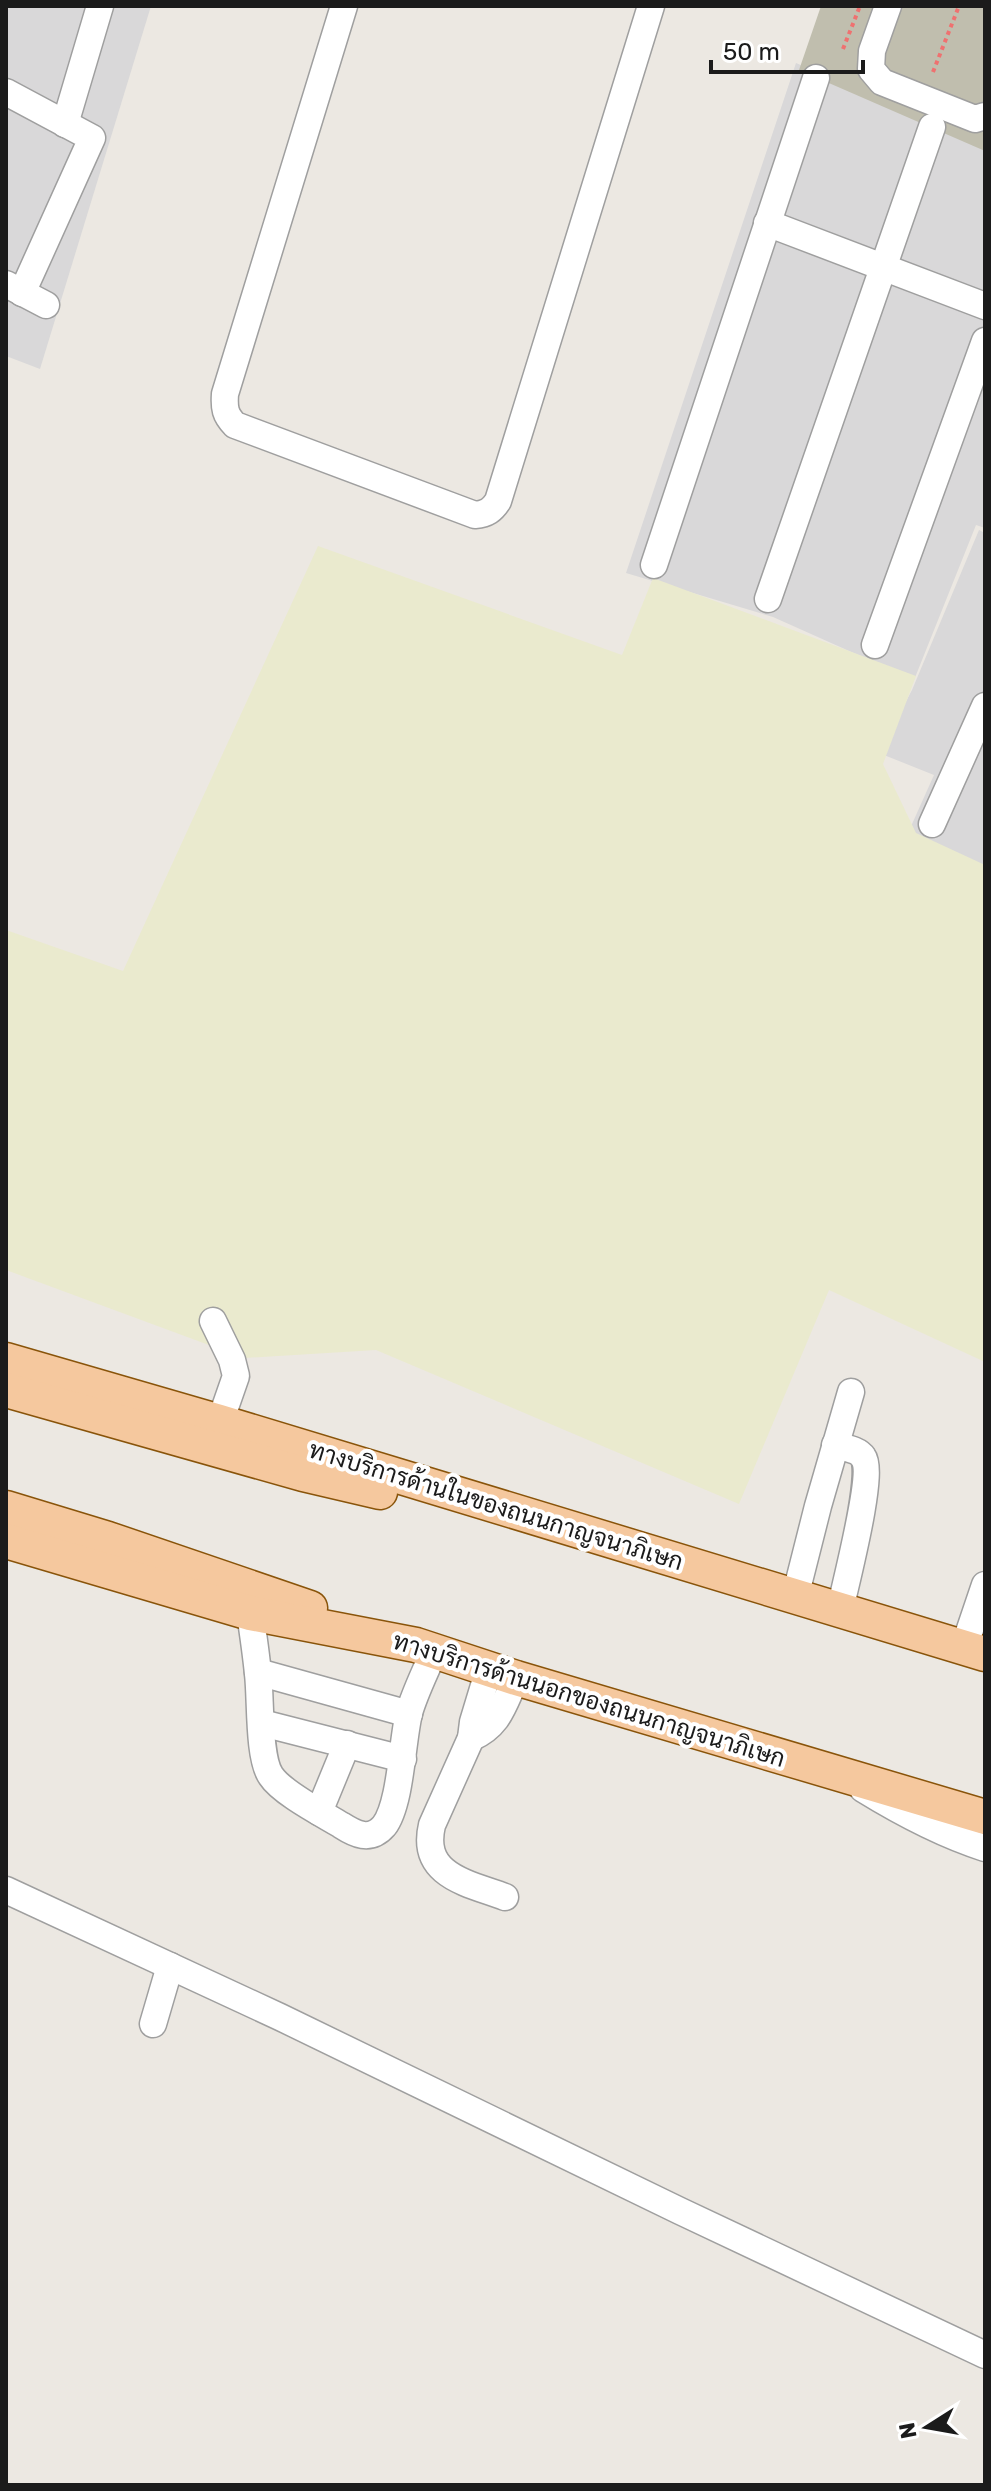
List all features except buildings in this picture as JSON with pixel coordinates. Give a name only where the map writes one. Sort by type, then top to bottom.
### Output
[{"type":"main road","name":"ทางบริการด้านในของถนนกาญจนาภิเษก","points":[[6,1360],[977,1650]]},
{"type":"main road","points":[[6,1390],[303,1474],[385,1493],[497,1506]]},
{"type":"main road","points":[[6,1508],[122,1543],[425,1648]]},
{"type":"main road","name":"ทางบริการด้านนอกของถนนกาญจนาภิเษก","points":[[6,1541],[250,1613],[425,1648],[502,1674],[985,1817]]},
{"type":"street","points":[[65,124],[100,6]]},
{"type":"street","points":[[344,6],[225,394],[224,406],[227,417],[235,425],[475,515],[492,510],[498,501],[651,6]]},
{"type":"street","points":[[888,6],[872,51],[871,69],[882,82],[975,119],[985,116]]},
{"type":"street","points":[[654,565],[816,78]]},
{"type":"street","points":[[6,92],[92,138],[14,288],[46,305]]},
{"type":"street","points":[[768,599],[932,127]]},
{"type":"street","points":[[767,223],[985,306]]},
{"type":"street","points":[[875,645],[985,341]]},
{"type":"street","points":[[932,824],[985,706]]},
{"type":"street","points":[[213,1321],[232,1360],[236,1376],[220,1422]]},
{"type":"street","points":[[795,1597],[851,1392]]},
{"type":"street","points":[[835,1445],[860,1453],[866,1460],[867,1470],[865,1494],[840,1610]]},
{"type":"street","points":[[977,1650],[985,1585]]},
{"type":"street","points":[[250,1613],[264,1759],[270,1776],[319,1812],[355,1834],[365,1836],[374,1834],[390,1815],[425,1648]]},
{"type":"street","points":[[258,1672],[409,1714]]},
{"type":"street","points":[[502,1674],[494,1723],[471,1738],[428,1840],[438,1867],[452,1877],[505,1897]]},
{"type":"street","points":[[262,1723],[403,1759]]},
{"type":"street","points":[[319,1812],[347,1744]]},
{"type":"street","points":[[840,1776],[920,1823],[985,1848]]},
{"type":"street","points":[[6,1890],[985,2355]]},
{"type":"street","points":[[153,2024],[170,1966]]},
{"type":"path","points":[[843,49],[860,6]]},
{"type":"path","points":[[933,72],[959,6]]},
{"type":"shaded area","points":[[6,6],[151,6],[40,369],[6,356]]},
{"type":"shaded area","points":[[821,6],[985,6],[985,151],[799,70]]},
{"type":"shaded area","points":[[796,63],[985,145],[985,528],[976,525],[914,680],[773,617],[626,573]]},
{"type":"shaded area","points":[[979,530],[985,533],[985,868],[908,833],[934,775],[879,753],[912,690]]},
{"type":"green space","points":[[318,546],[622,655],[653,578],[916,676],[883,764],[916,833],[985,865],[985,1362],[829,1290],[739,1504],[376,1350],[244,1358],[6,1270],[6,930],[123,971]]}]
